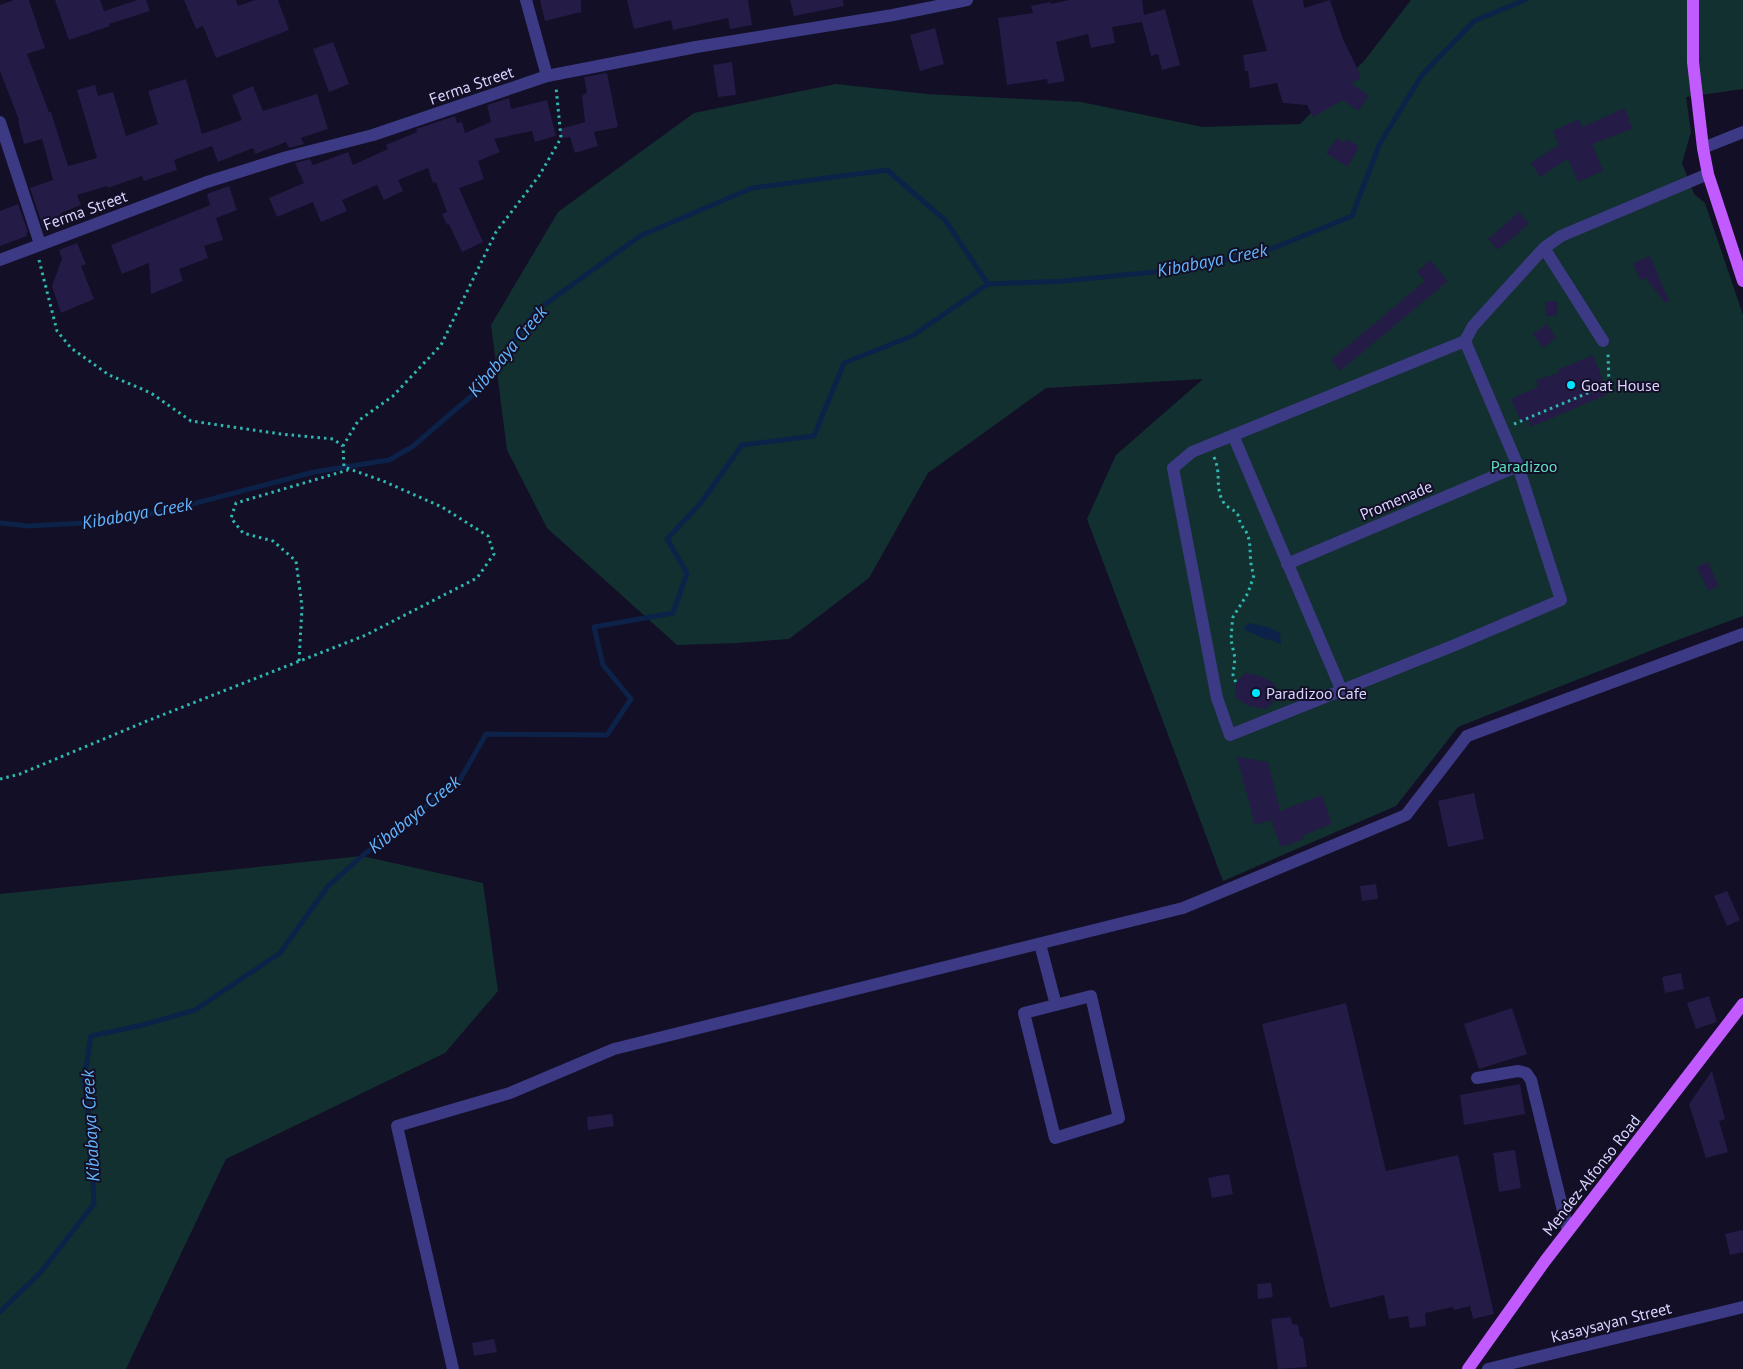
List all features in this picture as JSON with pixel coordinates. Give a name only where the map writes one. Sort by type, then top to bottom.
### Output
[{"type":"main road","points":[[1694,2],[1692,62],[1703,148],[1708,174],[1743,281]]},
{"type":"main road","name":"Mendez-Alfonso Road","points":[[1468,1369],[1568,1231],[1743,1004]]},
{"type":"street","points":[[526,0],[551,76]]},
{"type":"street","name":"Ferma Street","points":[[0,260],[206,182],[287,157],[373,135],[551,76],[696,47],[893,15],[967,0]]},
{"type":"street","points":[[0,122],[37,245]]},
{"type":"street","points":[[1703,148],[1743,132]]},
{"type":"street","points":[[1465,341],[1518,466],[1561,600],[1230,734],[1217,698],[1173,468],[1192,452],[1208,445],[1465,341],[1473,326],[1544,248],[1561,236],[1708,174]]},
{"type":"street","points":[[1544,248],[1603,341]]},
{"type":"street","points":[[1233,436],[1341,689]]},
{"type":"street","name":"Promenade","points":[[1287,564],[1518,466]]},
{"type":"street","points":[[454,1369],[398,1126],[510,1093],[614,1048],[1183,908],[1406,815],[1466,736],[1743,634]]},
{"type":"street","points":[[1040,944],[1056,1005]]},
{"type":"street","points":[[1091,996],[1119,1118],[1055,1138],[1024,1013],[1056,1005],[1091,996]]},
{"type":"street","points":[[1477,1078],[1518,1071],[1526,1073],[1531,1080],[1568,1231]]},
{"type":"street","name":"Kasaysayan Street","points":[[1488,1369],[1743,1307]]},
{"type":"path","points":[[0,779],[20,774],[147,720],[366,635],[477,578],[494,554],[488,536],[442,507],[383,481],[344,467],[343,446],[358,421],[393,396],[441,345],[496,232],[539,176],[561,138],[551,76]]},
{"type":"path","points":[[37,245],[57,331],[71,348],[109,375],[151,393],[191,421],[281,434],[333,439],[343,446]]},
{"type":"path","points":[[1502,430],[1608,384],[1608,353],[1603,341]]},
{"type":"path","points":[[1208,445],[1217,465],[1219,477],[1217,486],[1225,504],[1236,511],[1240,516],[1240,524],[1248,531],[1250,565],[1254,575],[1248,593],[1233,617],[1231,640],[1235,658],[1233,675],[1236,683]]},
{"type":"path","points":[[299,661],[302,607],[296,561],[273,541],[243,532],[231,518],[236,503],[349,470]]},
{"type":"green space","name":"Paradizoo","points":[[1411,0],[1743,0],[1743,89],[1686,97],[1691,132],[1682,163],[1694,194],[1705,203],[1743,315],[1743,616],[1458,727],[1396,806],[1223,881],[1087,519],[1116,455],[1203,379],[1046,388],[928,473],[869,578],[789,639],[677,645],[547,528],[507,450],[491,325],[558,212],[694,113],[836,84],[927,94],[1081,102],[1203,127],[1300,124],[1364,61]]},
{"type":"green space","points":[[362,856],[483,883],[498,991],[445,1053],[226,1159],[126,1369],[0,1369],[0,894]]},
{"type":"water","points":[[1249,623],[1268,627],[1280,633],[1281,645],[1243,629]]},
{"type":"building","points":[[14,0],[29,0],[45,48],[27,54],[49,112],[51,112],[68,166],[97,158],[77,90],[95,85],[98,96],[113,92],[126,136],[158,124],[148,91],[186,79],[202,134],[242,120],[232,95],[253,86],[263,111],[317,94],[328,129],[301,138],[304,144],[289,148],[286,142],[255,154],[253,148],[218,162],[212,146],[174,160],[177,170],[144,181],[142,176],[108,188],[107,186],[77,195],[81,205],[61,213],[63,221],[43,227],[30,188],[53,180],[46,153],[42,139],[24,144],[19,120],[0,71],[0,5]]},
{"type":"building","points":[[55,0],[100,0],[104,11],[137,0],[146,0],[150,11],[109,24],[110,26],[69,40]]},
{"type":"building","points":[[184,0],[236,0],[238,6],[255,0],[278,0],[289,30],[216,58],[203,26],[196,29]]},
{"type":"building","points":[[540,0],[581,0],[581,12],[545,21]]},
{"type":"building","points":[[627,0],[748,0],[752,25],[730,29],[728,18],[673,30],[671,20],[634,29]]},
{"type":"building","points":[[790,0],[843,0],[844,6],[794,16]]},
{"type":"building","points":[[1069,0],[1142,0],[1144,15],[1165,9],[1180,65],[1162,70],[1158,54],[1151,56],[1142,22],[1112,27],[1115,43],[1091,48],[1088,34],[1056,42],[1065,81],[1048,84],[1047,79],[1007,85],[998,18],[1033,13],[1031,6]]},
{"type":"building","points":[[1252,0],[1303,0],[1304,8],[1330,0],[1343,39],[1360,74],[1360,79],[1351,83],[1369,96],[1358,111],[1343,100],[1313,117],[1307,105],[1283,103],[1277,83],[1250,88],[1248,71],[1245,71],[1243,55],[1267,51]]},
{"type":"building","points":[[935,28],[944,64],[920,71],[910,35]]},
{"type":"building","points":[[333,42],[349,84],[329,92],[313,49]]},
{"type":"building","points":[[732,62],[736,95],[718,97],[713,65]]},
{"type":"building","points":[[607,73],[618,127],[594,132],[598,146],[575,153],[570,137],[562,138],[560,129],[585,122],[582,96],[587,92],[584,77]]},
{"type":"building","points":[[509,98],[511,109],[547,100],[556,136],[535,142],[532,131],[494,139],[500,152],[478,161],[484,179],[459,188],[483,242],[462,252],[449,224],[447,225],[442,214],[447,212],[436,182],[433,183],[428,168],[398,180],[403,191],[384,200],[377,185],[342,200],[347,211],[321,222],[313,202],[277,217],[269,198],[304,183],[295,163],[310,159],[313,165],[348,152],[353,165],[388,149],[386,145],[417,132],[416,129],[455,116],[457,123],[462,122],[465,133],[491,122],[487,105]]},
{"type":"building","points":[[1625,108],[1632,129],[1592,144],[1603,171],[1578,182],[1568,159],[1540,177],[1531,163],[1559,145],[1553,131],[1579,119],[1582,127]]},
{"type":"building","points":[[1337,138],[1344,143],[1346,139],[1359,146],[1348,167],[1326,153]]},
{"type":"building","points":[[229,186],[237,210],[216,218],[223,240],[204,246],[208,258],[179,269],[183,281],[151,294],[149,263],[122,274],[111,245],[210,205],[207,194]]},
{"type":"building","points":[[18,204],[28,232],[26,233],[27,236],[0,246],[0,211]]},
{"type":"building","points":[[1519,212],[1529,224],[1498,250],[1488,239]]},
{"type":"building","points":[[77,243],[86,264],[81,266],[94,299],[61,313],[52,286],[62,259],[59,250]]},
{"type":"building","points":[[1650,256],[1669,301],[1665,303],[1646,278],[1640,280],[1633,263]]},
{"type":"building","points":[[1430,260],[1448,281],[1340,371],[1331,360],[1425,281],[1417,272]]},
{"type":"building","points":[[1558,301],[1558,315],[1546,316],[1545,302]]},
{"type":"building","points":[[1547,324],[1556,338],[1543,348],[1533,334]]},
{"type":"building","name":"Goat House","points":[[1593,355],[1608,394],[1531,427],[1528,420],[1522,423],[1511,399],[1538,387],[1536,380],[1559,373],[1558,370]]},
{"type":"building","points":[[1708,562],[1719,586],[1708,591],[1697,567]]},
{"type":"building","points":[[1245,673],[1261,676],[1276,685],[1275,700],[1266,709],[1249,706],[1235,698],[1236,683]]},
{"type":"building","points":[[1237,757],[1268,762],[1280,811],[1322,795],[1332,824],[1303,835],[1304,839],[1281,847],[1271,820],[1255,825]]},
{"type":"building","points":[[1474,793],[1484,839],[1448,847],[1438,801]]},
{"type":"building","points":[[1376,884],[1378,899],[1362,901],[1360,886]]},
{"type":"building","points":[[1727,891],[1740,920],[1727,926],[1714,896]]},
{"type":"building","points":[[1681,973],[1684,989],[1665,993],[1662,977]]},
{"type":"building","points":[[1709,996],[1717,1022],[1696,1029],[1687,1003]]},
{"type":"building","points":[[1346,1003],[1386,1171],[1458,1155],[1494,1314],[1473,1319],[1470,1306],[1454,1310],[1453,1307],[1425,1313],[1426,1326],[1410,1328],[1408,1316],[1389,1319],[1384,1295],[1330,1308],[1262,1024]]},
{"type":"building","points":[[1512,1008],[1527,1054],[1479,1069],[1464,1024]]},
{"type":"building","points":[[1712,1071],[1725,1119],[1719,1121],[1728,1152],[1706,1158],[1689,1104]]},
{"type":"building","points":[[1520,1084],[1525,1114],[1464,1125],[1460,1095]]},
{"type":"building","points":[[612,1114],[614,1126],[588,1130],[587,1117]]},
{"type":"building","points":[[1515,1150],[1521,1188],[1499,1192],[1493,1153]]},
{"type":"building","points":[[1229,1174],[1233,1194],[1212,1198],[1208,1178]]},
{"type":"building","points":[[1743,1230],[1743,1252],[1730,1255],[1725,1234]]},
{"type":"building","points":[[1271,1283],[1273,1297],[1258,1299],[1257,1284]]},
{"type":"building","points":[[1291,1317],[1292,1324],[1298,1325],[1300,1336],[1303,1338],[1307,1367],[1278,1369],[1271,1319]]},
{"type":"building","points":[[494,1339],[497,1352],[474,1356],[472,1343]]},
{"type":"waterway","name":"Kibabaya Creek","points":[[0,1312],[41,1272],[94,1204],[91,1135],[84,1080],[91,1036],[143,1025],[195,1010],[280,953],[328,886],[362,856],[460,780],[486,734],[607,735],[631,699],[603,665],[594,627],[673,613],[687,573],[667,539],[700,504],[742,445],[814,436],[844,363],[912,336],[988,284],[1064,281],[1174,270],[1266,251],[1352,216],[1380,143],[1422,75],[1474,21],[1525,0]]},
{"type":"waterway","name":"Kibabaya Creek","points":[[0,523],[28,526],[102,522],[166,511],[314,472],[389,460],[412,447],[476,392],[537,310],[640,236],[752,188],[887,170],[945,220],[988,284]]},
{"type":"place","name":"Goat House","points":[[1571,385]]},
{"type":"place","name":"Paradizoo Cafe","points":[[1256,693]]}]
